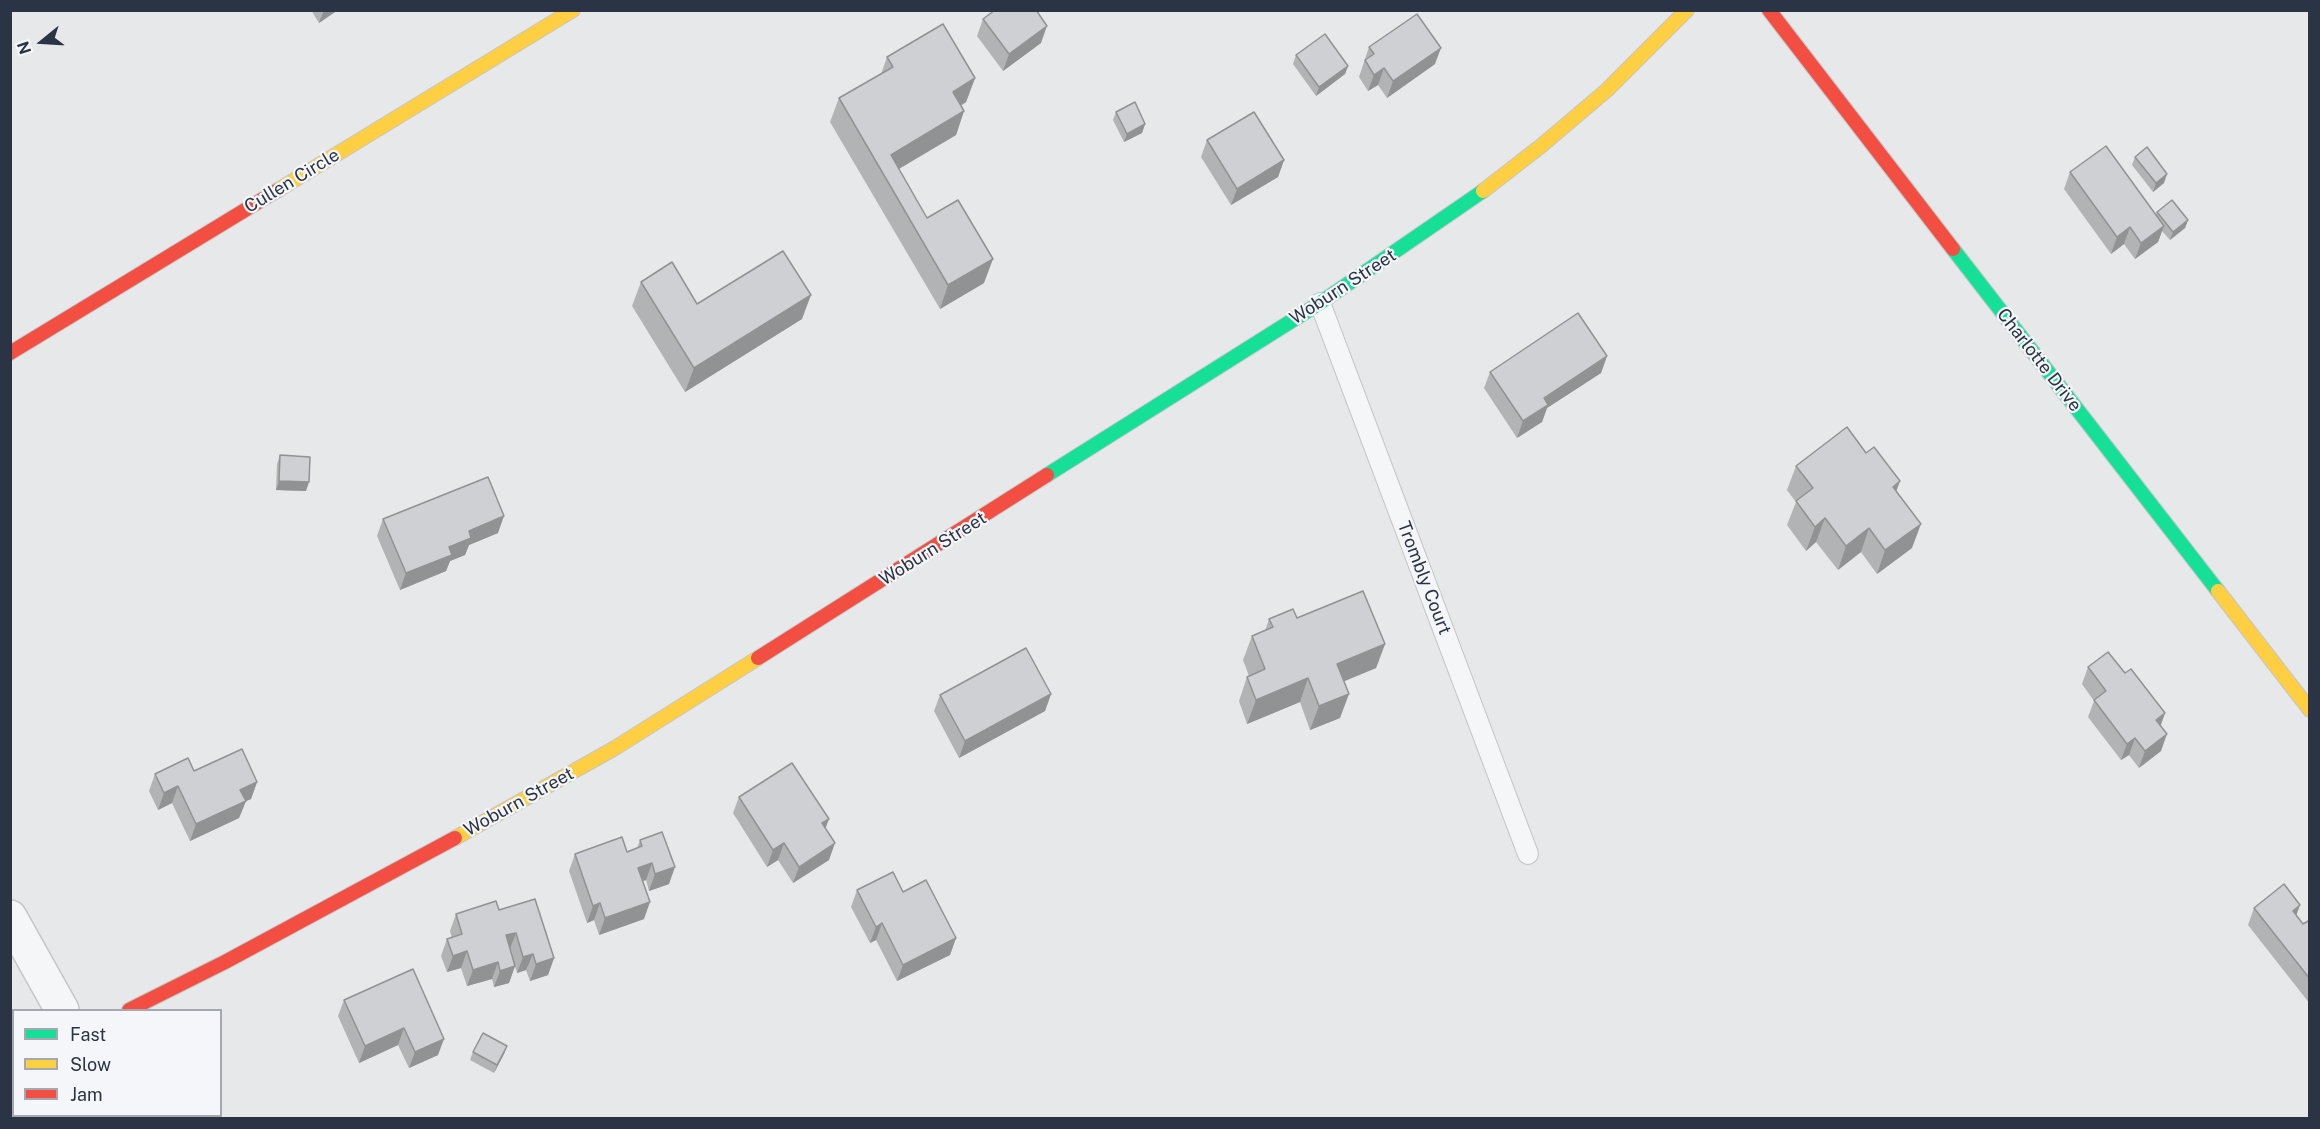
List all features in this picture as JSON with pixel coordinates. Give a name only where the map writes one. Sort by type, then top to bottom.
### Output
[{"type":"street","name":"Cullen Circle","points":[[10,353],[573,10]]},
{"type":"street","name":"Woburn Street","points":[[133,1009],[236,957],[520,803],[608,752],[1320,303],[1464,206],[1514,168],[1607,90],[1687,10]]},
{"type":"street","name":"Charlotte Drive","points":[[1769,10],[2310,710]]},
{"type":"street","points":[[10,917],[61,1009]]},
{"type":"lane","name":"Trombly Court","points":[[1320,303],[1528,854]]},
{"type":"building","points":[[995,10],[1036,10],[1047,26],[1009,54],[983,19]]},
{"type":"building","points":[[1417,14],[1441,48],[1393,81],[1384,68],[1374,75],[1365,60],[1374,54],[1369,47]]},
{"type":"building","points":[[943,24],[975,78],[953,92],[964,111],[891,155],[927,218],[958,200],[993,259],[948,285],[839,98],[893,67],[887,57]]},
{"type":"building","points":[[1325,34],[1348,66],[1319,87],[1296,55]]},
{"type":"building","points":[[1135,102],[1145,124],[1127,134],[1116,112]]},
{"type":"building","points":[[1254,112],[1284,160],[1237,189],[1207,140]]},
{"type":"building","points":[[2106,146],[2164,226],[2141,243],[2130,227],[2117,237],[2070,172]]},
{"type":"building","points":[[2147,147],[2167,174],[2156,183],[2135,157]]},
{"type":"building","points":[[2172,200],[2188,220],[2173,232],[2157,212]]},
{"type":"building","points":[[783,251],[811,295],[694,368],[641,282],[672,262],[697,304]]},
{"type":"building","points":[[1578,313],[1607,356],[1544,398],[1548,405],[1523,421],[1490,372]]},
{"type":"building","points":[[1847,427],[1866,453],[1874,447],[1900,481],[1893,487],[1921,524],[1885,550],[1869,528],[1846,546],[1825,518],[1815,527],[1796,501],[1813,488],[1796,466]]},
{"type":"building","points":[[280,455],[310,457],[309,482],[279,481]]},
{"type":"building","points":[[488,477],[504,516],[469,531],[471,538],[449,547],[452,555],[406,573],[383,519]]},
{"type":"building","points":[[1363,591],[1385,644],[1337,664],[1349,694],[1319,706],[1308,678],[1256,700],[1247,677],[1265,669],[1252,636],[1273,627],[1269,619],[1293,609],[1297,618]]},
{"type":"building","points":[[1026,648],[1051,694],[965,741],[940,695]]},
{"type":"building","points":[[2108,652],[2125,673],[2131,669],[2165,713],[2156,720],[2167,734],[2145,751],[2135,738],[2127,744],[2094,700],[2106,691],[2088,667]]},
{"type":"building","points":[[242,749],[257,782],[240,790],[246,801],[196,824],[178,786],[164,793],[155,774],[188,758],[194,771]]},
{"type":"building","points":[[792,763],[829,819],[822,823],[835,843],[799,867],[784,843],[773,850],[739,797]]},
{"type":"building","points":[[662,832],[675,867],[655,874],[652,863],[638,868],[650,902],[605,918],[600,903],[593,906],[575,854],[622,837],[627,852],[642,846],[640,840]]},
{"type":"building","points":[[893,872],[903,892],[926,880],[956,938],[903,965],[882,923],[876,927],[857,890]]},
{"type":"building","points":[[2284,884],[2300,905],[2293,911],[2303,924],[2310,920],[2310,979],[2254,908]]},
{"type":"building","points":[[535,899],[554,958],[536,964],[533,954],[523,957],[516,933],[506,935],[515,966],[500,971],[498,962],[473,970],[467,951],[453,956],[447,939],[462,934],[456,914],[496,901],[499,910]]},
{"type":"building","points":[[413,969],[444,1039],[415,1052],[404,1028],[365,1046],[344,1000]]},
{"type":"building","points":[[483,1033],[507,1046],[497,1065],[473,1052]]},
{"type":"traffic: fast","points":[[1047,475],[1320,303],[1483,191]]},
{"type":"traffic: fast","points":[[1953,249],[2218,591]]},
{"type":"traffic: slow","points":[[278,190],[573,10]]},
{"type":"traffic: slow","points":[[1483,191],[1607,90],[1687,10]]},
{"type":"traffic: slow","points":[[2218,591],[2310,710]]},
{"type":"traffic: slow","points":[[455,838],[615,748],[758,658]]},
{"type":"traffic: jam","points":[[1769,10],[1953,249]]},
{"type":"traffic: jam","points":[[10,353],[278,190]]},
{"type":"traffic: jam","points":[[758,658],[1047,475]]},
{"type":"traffic: jam","points":[[131,1009],[225,962],[455,838]]}]
